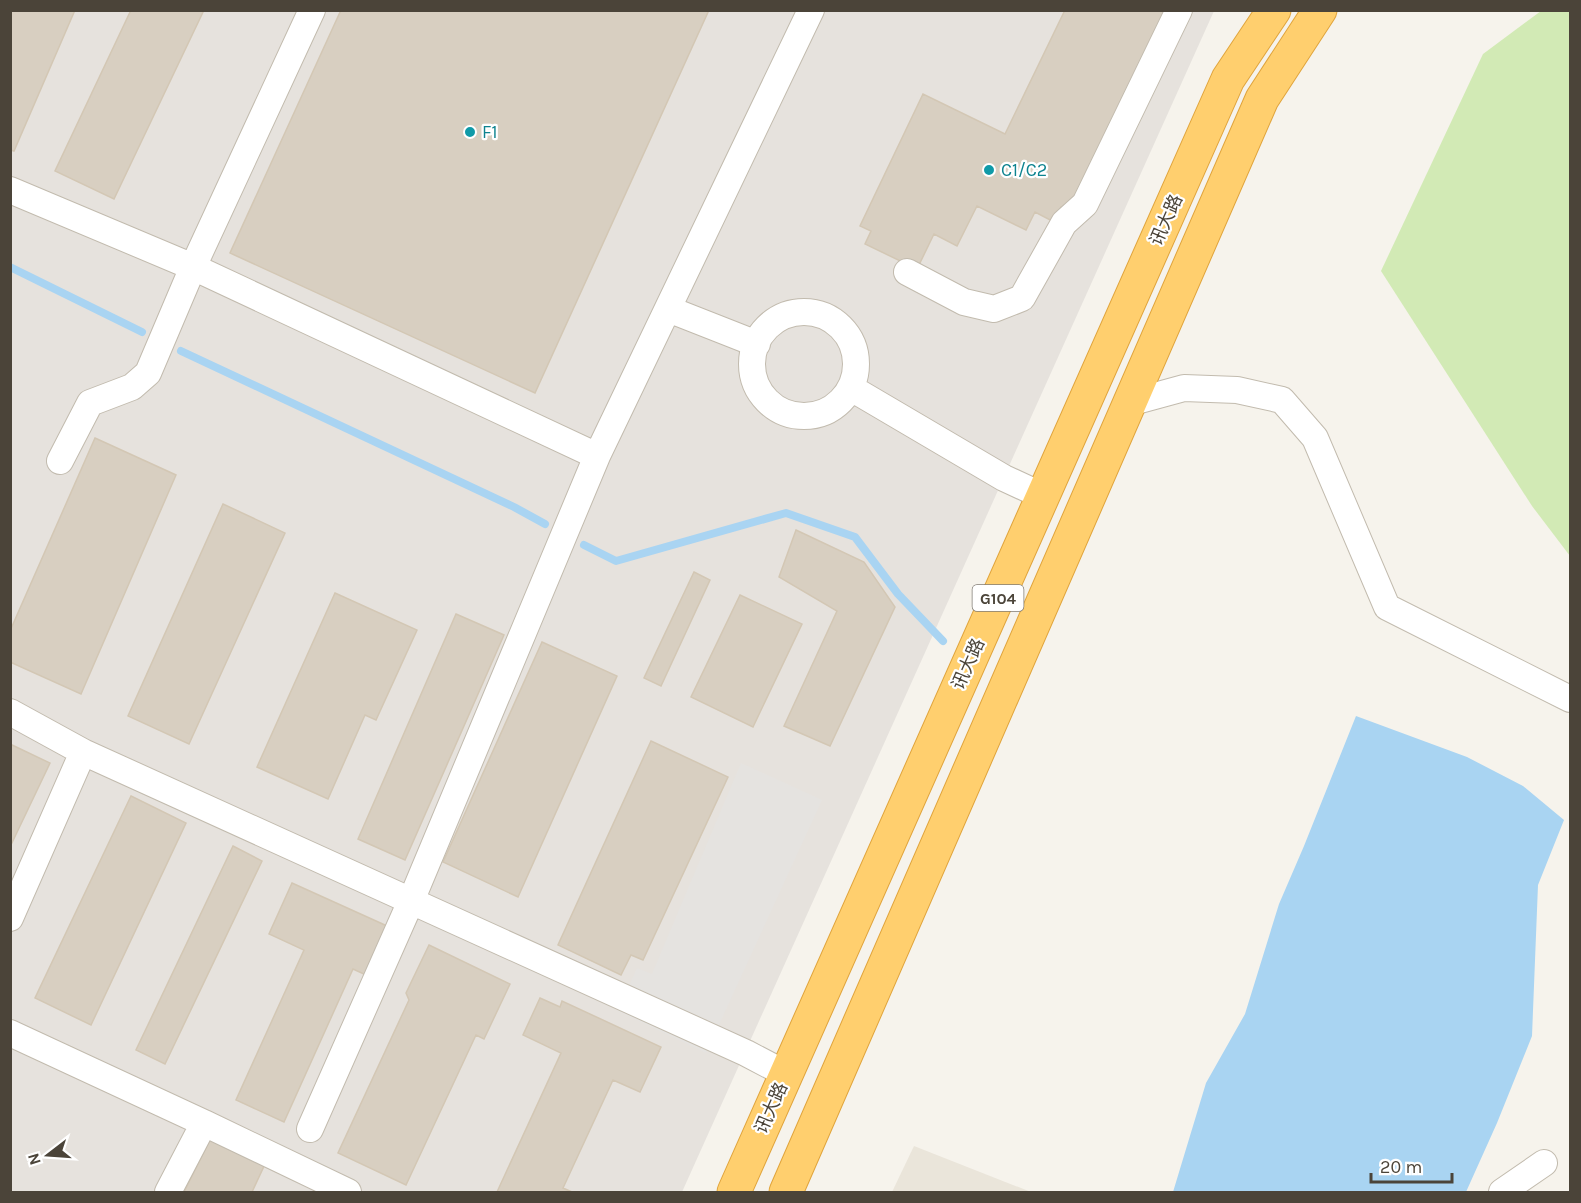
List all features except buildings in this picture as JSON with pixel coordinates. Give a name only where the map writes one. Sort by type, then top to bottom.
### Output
[{"type":"highway","name":"讯大路","points":[[734,1192],[1228,80],[1274,10]]},
{"type":"highway","name":"G104","points":[[786,1192],[1262,99],[1320,10]]},
{"type":"street","points":[[60,461],[90,404],[132,387],[148,373],[193,267],[312,10]]},
{"type":"street","points":[[310,1129],[411,901],[597,456],[811,10]]},
{"type":"street","points":[[907,272],[964,302],[994,309],[1022,298],[1064,223],[1085,204],[1179,10]]},
{"type":"street","points":[[10,190],[193,267],[597,456]]},
{"type":"street","points":[[668,309],[757,344]]},
{"type":"street","points":[[802,312],[820,314],[836,323],[848,336],[855,352],[856,370],[851,388],[840,402],[819,414],[795,415],[779,410],[766,400],[757,386],[753,370],[753,353],[757,344],[770,325],[785,316],[802,312]]},
{"type":"street","points":[[851,388],[1004,478],[1043,496]]},
{"type":"street","points":[[1129,403],[1184,388],[1237,390],[1282,400],[1315,438],[1387,607],[1570,699]]},
{"type":"street","points":[[10,712],[83,752],[746,1053],[786,1074]]},
{"type":"street","points":[[10,918],[83,752]]},
{"type":"street","points":[[10,1033],[348,1192]]},
{"type":"street","points":[[168,1192],[204,1123]]},
{"type":"street","points":[[1502,1192],[1544,1163]]},
{"type":"shaded area","points":[[10,11],[1214,11],[682,1192],[11,1192]]},
{"type":"shaded area","points":[[741,763],[822,800],[706,1053],[618,1011],[637,968],[652,974]]},
{"type":"shaded area","points":[[914,1146],[1031,1192],[892,1192]]},
{"type":"green space","points":[[1541,11],[1570,11],[1570,556],[1532,506],[1381,271],[1483,54]]},
{"type":"water","points":[[1356,716],[1467,757],[1523,786],[1564,820],[1538,885],[1532,1036],[1466,1192],[1173,1192],[1206,1083],[1245,1014],[1279,904]]},
{"type":"waterway","points":[[10,267],[142,332]]},
{"type":"waterway","points":[[181,351],[514,507],[545,524]]},
{"type":"waterway","points":[[584,545],[616,561],[786,513],[855,537],[898,594],[943,641]]},
{"type":"place","name":"F1","points":[[470,132]]},
{"type":"place","name":"C1/C2","points":[[989,170]]}]
